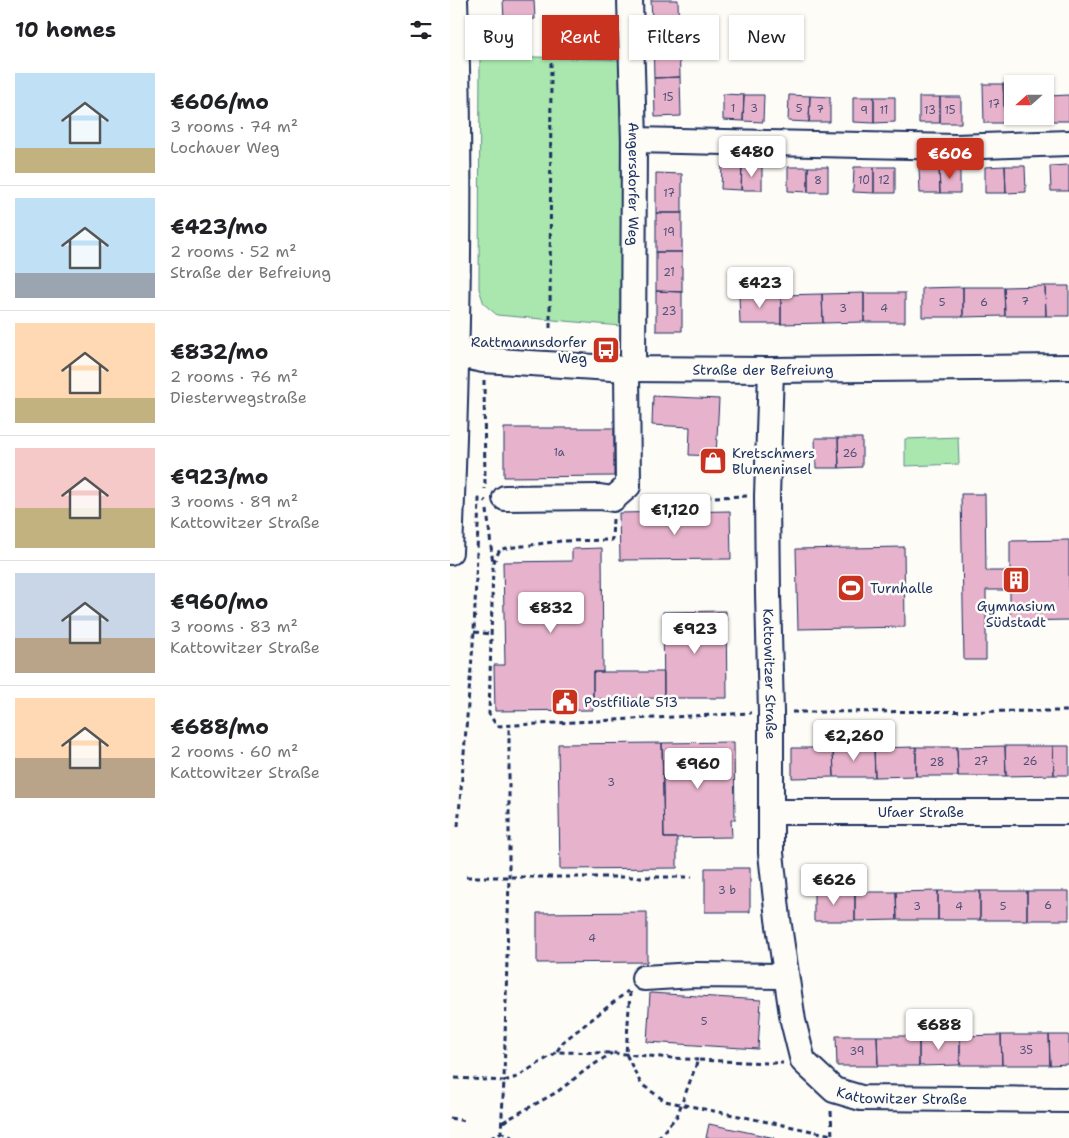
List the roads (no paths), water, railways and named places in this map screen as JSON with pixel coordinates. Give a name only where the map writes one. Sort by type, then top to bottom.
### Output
[{"type":"street","points":[[450,552],[453,354],[459,205],[453,49],[455,0]]},
{"type":"street","name":"Angersdorfer Weg","points":[[495,499],[600,497],[613,500],[628,486],[634,140],[630,0]]},
{"type":"street","points":[[634,140],[956,147],[1069,144]]},
{"type":"street","name":"Straße der Befreiung","points":[[453,354],[483,360],[630,368],[772,370],[1069,367]]},
{"type":"street","name":"Kattowitzer Straße","points":[[772,370],[767,496],[771,712],[771,853],[786,976],[793,1021],[803,1061],[834,1090],[861,1098],[1069,1100]]},
{"type":"street","name":"Ufaer Straße","points":[[772,812],[1069,812]]},
{"type":"street","points":[[644,978],[694,975],[786,976]]},
{"type":"place","name":"Rattmannsdorfer Weg","points":[[606,350]]},
{"type":"place","name":"Kretschmers Blumeninsel","points":[[713,461]]},
{"type":"place","name":"Gymnasium Südstadt","points":[[1016,580]]},
{"type":"place","name":"Turnhalle","points":[[851,588]]},
{"type":"place","name":"Postfiliale 513","points":[[565,702]]}]
